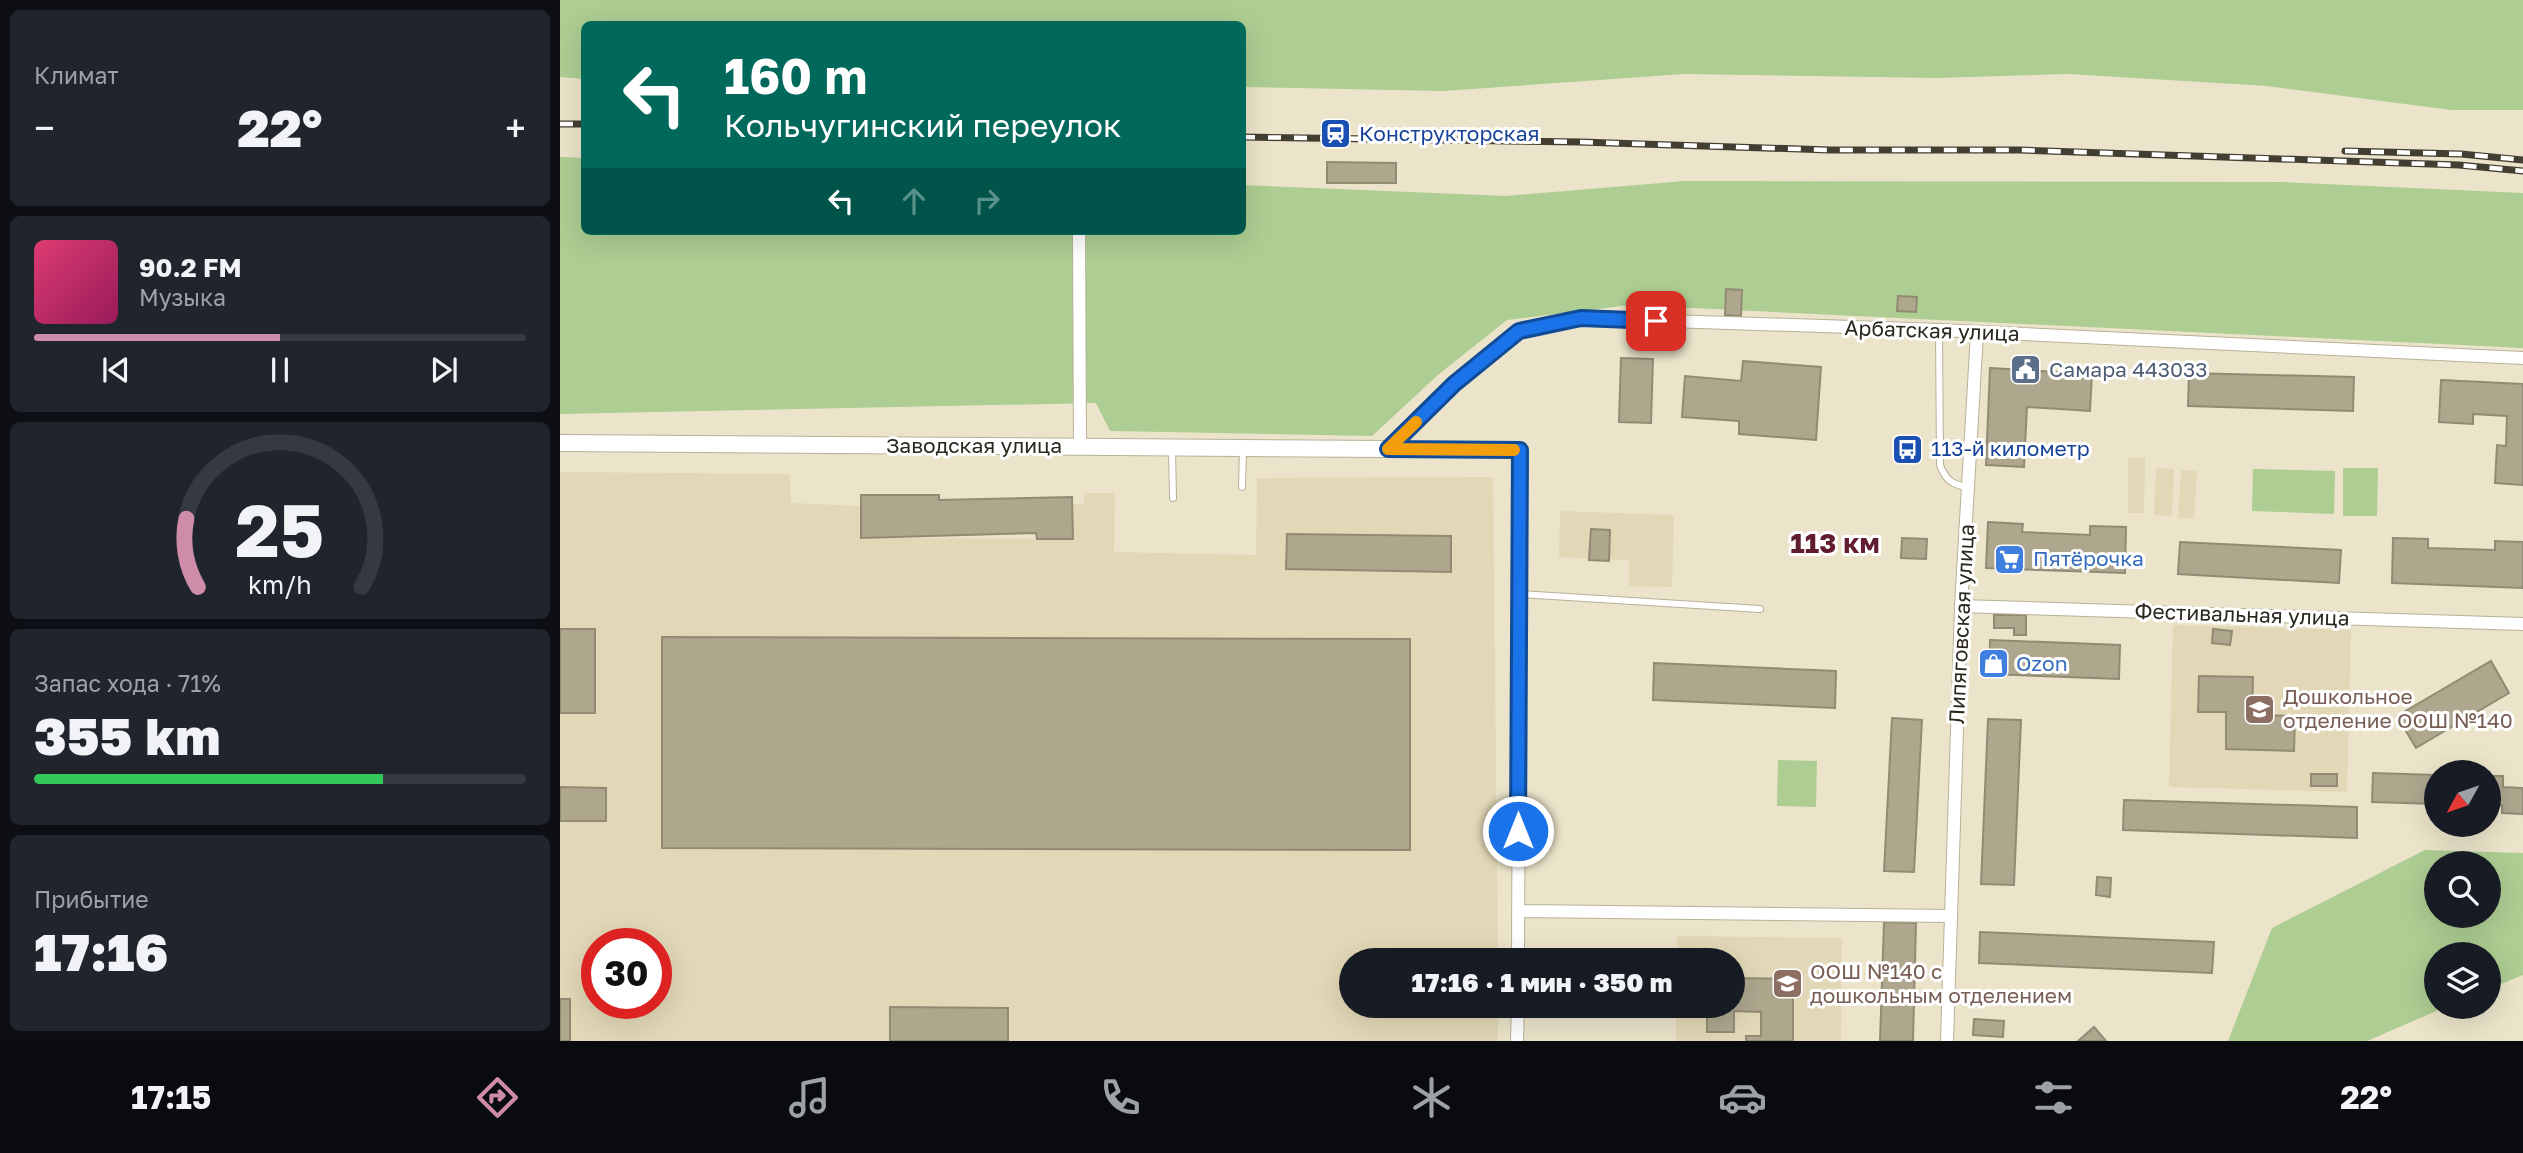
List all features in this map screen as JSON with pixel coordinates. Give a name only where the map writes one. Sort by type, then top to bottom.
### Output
[{"type":"street","points":[[1079,235],[1080,447]]},
{"type":"street","name":"Арбатская улица","points":[[1388,449],[1454,384],[1519,331],[1581,318],[1939,330],[2523,358]]},
{"type":"street","name":"Липяговская улица","points":[[1947,1041],[1961,606],[1977,333]]},
{"type":"street","name":"Заводская улица","points":[[560,443],[1388,449]]},
{"type":"street","points":[[1388,449],[1520,450],[1518,948]]},
{"type":"street","name":"Фестивальная улица","points":[[1961,606],[2523,624]]},
{"type":"street","points":[[1518,911],[1951,916]]},
{"type":"street","points":[[1517,1041],[1518,1018]]},
{"type":"lane","points":[[1939,330],[1940,465],[1945,478],[1953,484],[1969,488]]},
{"type":"lane","points":[[1171,448],[1173,498]]},
{"type":"lane","points":[[1242,448],[1242,486]]},
{"type":"lane","points":[[1520,594],[1760,609]]},
{"type":"shaded area","points":[[2128,458],[2145,458],[2144,513],[2128,513]]},
{"type":"shaded area","points":[[2156,468],[2174,469],[2172,516],[2154,515]]},
{"type":"shaded area","points":[[2181,470],[2197,471],[2194,519],[2178,518]]},
{"type":"shaded area","points":[[560,472],[790,474],[791,503],[861,506],[862,538],[1072,539],[1072,504],[1084,504],[1085,493],[1115,493],[1114,552],[1256,555],[1257,478],[1493,477],[1498,948],[1339,948],[1339,1018],[1498,1018],[1498,1041],[560,1041]]},
{"type":"shaded area","points":[[1560,511],[1674,515],[1672,587],[1629,586],[1629,560],[1559,557]]},
{"type":"shaded area","name":"Дошкольное отделение ООШ №140","points":[[2173,625],[2351,630],[2347,792],[2169,787]]},
{"type":"shaded area","name":"ООШ №140 с дошкольным отделением","points":[[1677,936],[1842,938],[1841,1041],[1676,1041],[1676,1018],[1745,1018],[1745,948],[1677,948]]},
{"type":"green space","points":[[560,0],[2523,0],[2523,110],[2451,110],[2267,86],[2069,74],[1937,78],[1684,74],[1443,91],[1246,87],[1246,21],[581,21],[581,79],[560,77]]},
{"type":"green space","points":[[560,157],[581,158],[581,235],[1246,235],[1246,185],[1506,196],[1685,181],[2280,182],[2523,193],[2523,348],[1630,305],[1507,320],[1439,374],[1372,436],[1110,431],[1096,403],[560,414]]},
{"type":"green space","points":[[2343,468],[2378,468],[2377,516],[2343,516]]},
{"type":"green space","points":[[2253,469],[2335,471],[2334,514],[2252,511]]},
{"type":"green space","points":[[1778,760],[1817,761],[1816,807],[1777,806]]},
{"type":"green space","points":[[2425,850],[2458,851],[2424,851],[2424,928],[2501,928],[2501,852],[2523,853],[2523,975],[2501,984],[2501,942],[2424,942],[2424,1016],[2367,1041],[2228,1041],[2272,928]]},
{"type":"building","points":[[1327,162],[1396,163],[1396,183],[1327,183]]},
{"type":"building","points":[[1726,289],[1742,290],[1741,316],[1725,315]]},
{"type":"building","points":[[1898,296],[1917,297],[1916,312],[1897,311]]},
{"type":"building","points":[[1621,358],[1653,359],[1651,423],[1619,422]]},
{"type":"building","points":[[1743,361],[1821,367],[1816,440],[1739,434],[1739,421],[1682,417],[1685,376],[1741,381]]},
{"type":"building","points":[[1990,368],[2092,374],[2090,411],[2027,407],[2024,467],[1986,465]]},
{"type":"building","points":[[2189,373],[2354,377],[2353,411],[2188,406]]},
{"type":"building","points":[[2441,380],[2523,384],[2523,485],[2495,483],[2497,445],[2506,446],[2507,416],[2473,414],[2473,424],[2439,422]]},
{"type":"building","points":[[1908,436],[1917,439],[1920,448],[1917,457],[1908,460],[1899,457],[1896,448],[1899,439]]},
{"type":"building","points":[[861,495],[939,495],[939,500],[1072,497],[1073,539],[1037,539],[1036,533],[861,538]]},
{"type":"building","points":[[1988,522],[2023,524],[2022,532],[2090,535],[2090,526],[2126,527],[2125,573],[1986,568]]},
{"type":"building","points":[[1591,529],[1610,530],[1609,561],[1589,560]]},
{"type":"building","points":[[1287,534],[1451,536],[1451,572],[1286,569]]},
{"type":"building","points":[[1902,538],[1927,539],[1926,559],[1901,558]]},
{"type":"building","points":[[2393,538],[2428,539],[2428,548],[2495,550],[2495,541],[2523,542],[2523,588],[2392,583]]},
{"type":"building","points":[[2180,542],[2341,550],[2339,583],[2178,574]]},
{"type":"building","points":[[1994,615],[2026,615],[2026,635],[2014,635],[2014,628],[1994,628]]},
{"type":"building","points":[[560,629],[595,629],[595,713],[560,713]]},
{"type":"building","points":[[2213,629],[2232,631],[2230,645],[2212,643]]},
{"type":"building","points":[[662,637],[1410,639],[1410,850],[662,848]]},
{"type":"building","points":[[1990,640],[2120,645],[2119,679],[1989,674]]},
{"type":"building","points":[[2491,661],[2509,693],[2416,748],[2397,716]]},
{"type":"building","points":[[1654,663],[1836,671],[1835,708],[1653,700]]},
{"type":"building","points":[[2199,676],[2253,677],[2252,715],[2295,716],[2294,751],[2226,749],[2226,712],[2198,712]]},
{"type":"building","points":[[1892,718],[1922,720],[1914,872],[1884,871]]},
{"type":"building","points":[[1988,719],[2021,720],[2014,885],[1981,884]]},
{"type":"building","points":[[2373,773],[2424,775],[2424,804],[2372,802]]},
{"type":"building","points":[[2311,774],[2337,774],[2337,786],[2311,786]]},
{"type":"building","points":[[2503,776],[2503,787],[2523,788],[2523,814],[2502,813]]},
{"type":"building","points":[[560,787],[606,788],[606,821],[560,821]]},
{"type":"building","points":[[2124,800],[2357,807],[2357,838],[2123,830]]},
{"type":"building","points":[[2097,877],[2111,878],[2110,897],[2096,895]]},
{"type":"building","points":[[1884,922],[1916,923],[1913,1041],[1880,1041]]},
{"type":"building","points":[[1980,932],[2214,942],[2212,973],[1979,963]]},
{"type":"building","points":[[1745,978],[1793,979],[1793,1041],[1746,1041],[1746,1036],[1761,1036],[1761,1012],[1745,1011]]},
{"type":"building","points":[[560,999],[570,999],[570,1041],[560,1041]]},
{"type":"building","points":[[890,1007],[1008,1008],[1008,1041],[890,1041]]},
{"type":"building","points":[[1707,1018],[1734,1018],[1734,1032],[1707,1032]]},
{"type":"building","points":[[1974,1019],[2004,1021],[2003,1037],[1973,1035]]},
{"type":"building","points":[[2094,1027],[2106,1041],[2078,1041]]},
{"type":"railway","points":[[560,124],[581,124]]},
{"type":"railway","points":[[1246,137],[1580,142],[1829,150],[2020,150],[2459,165],[2523,171]]},
{"type":"railway","points":[[2345,151],[2461,154],[2523,160]]},
{"type":"slow traffic","points":[[1416,422],[1388,449],[1514,450]]},
{"type":"place","name":"Конструкторская","points":[[1336,134]]},
{"type":"place","name":"Самара 443033","points":[[2026,370]]},
{"type":"place","name":"113-й километр","points":[[1908,449]]},
{"type":"place","name":"Пятёрочка","points":[[2010,559]]},
{"type":"place","name":"Ozon","points":[[1993,664]]},
{"type":"place","name":"Дошкольное отделение ООШ №140","points":[[2260,709]]},
{"type":"place","name":"ООШ №140 с дошкольным отделением","points":[[1787,984]]},
{"type":"district","name":"113 км","points":[[1835,543]]},
{"type":"route","points":[[1518,831],[1520,450],[1388,449],[1454,384],[1519,331],[1581,318],[1656,321]]}]
